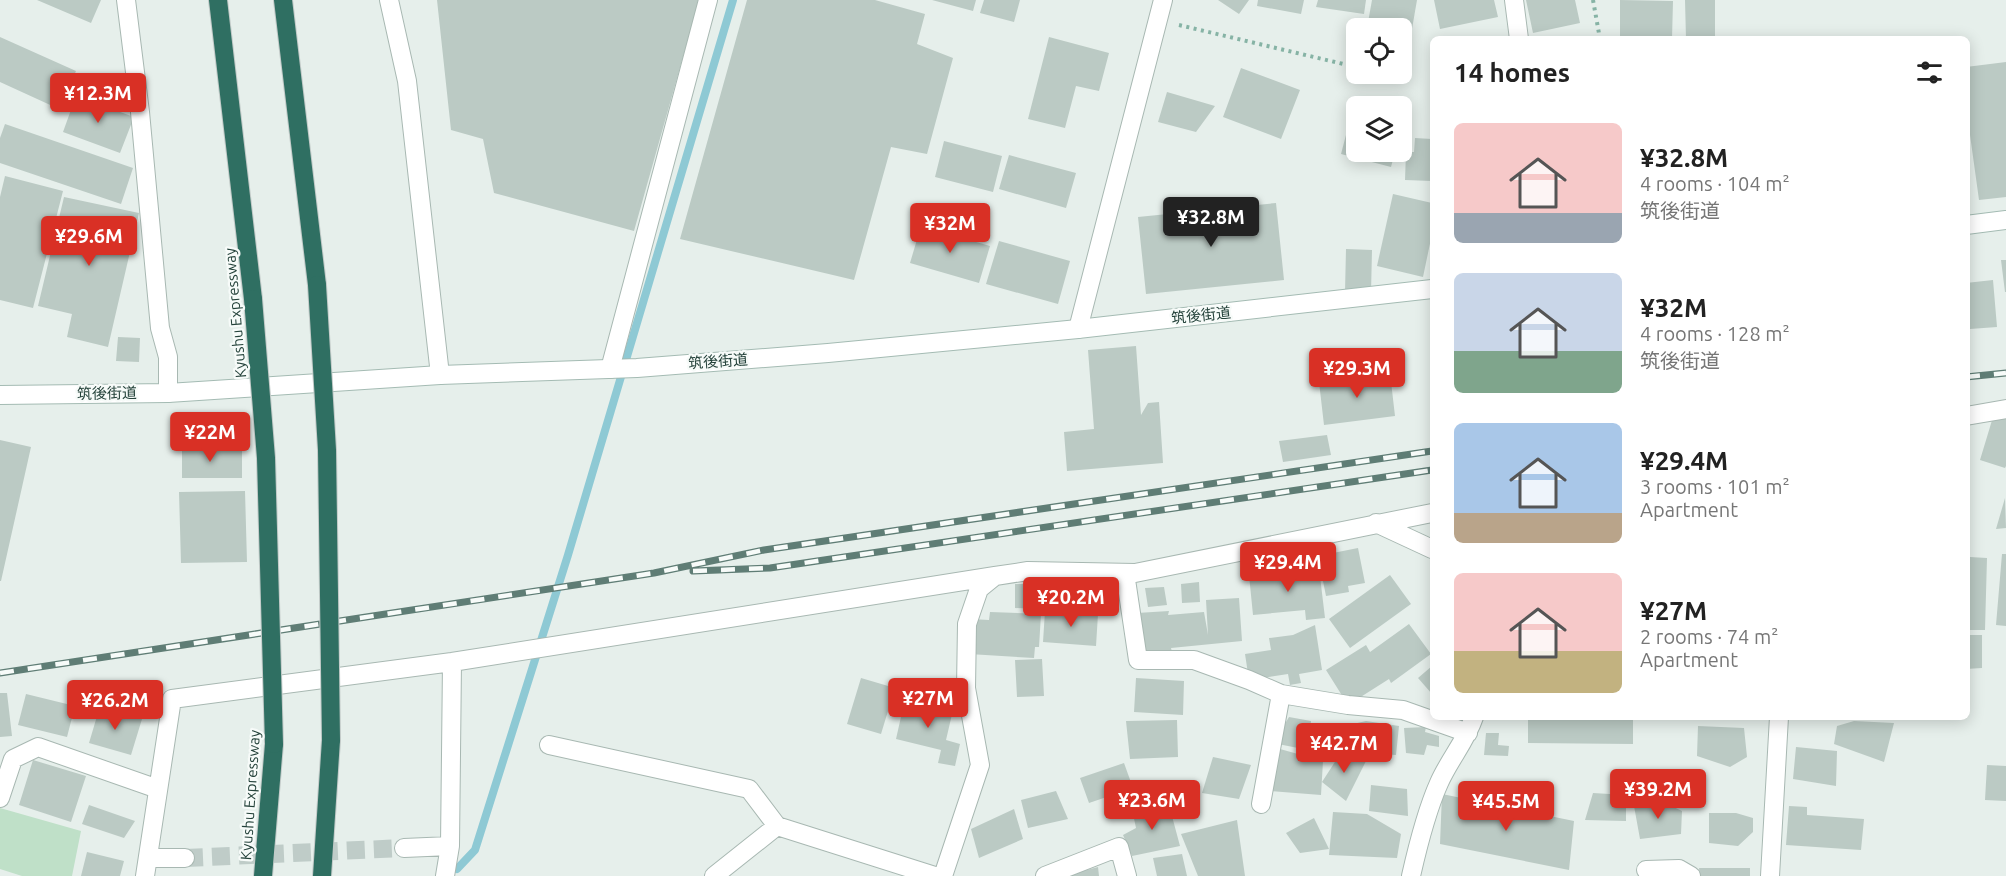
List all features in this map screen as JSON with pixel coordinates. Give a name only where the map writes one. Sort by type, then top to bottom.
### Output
[{"type":"highway","name":"Kyushu Expressway","points":[[218,0],[253,299],[266,458],[274,744],[263,876]]},
{"type":"highway","points":[[283,0],[317,285],[327,450],[331,740],[322,876]]},
{"type":"street","points":[[126,0],[140,112],[160,328],[168,357],[168,393]]},
{"type":"street","points":[[389,0],[407,81],[440,375]]},
{"type":"street","points":[[611,369],[708,0]]},
{"type":"street","points":[[1078,329],[1163,0]]},
{"type":"street","points":[[1514,0],[1519,36]]},
{"type":"street","points":[[1970,224],[2006,220]]},
{"type":"street","name":"筑後街道","points":[[0,395],[168,393],[440,375],[637,368],[828,353],[1078,329],[1430,289]]},
{"type":"street","points":[[1970,415],[2006,409]]},
{"type":"street","points":[[185,858],[147,867],[172,699],[453,662],[1028,571],[1125,573],[1430,513]]},
{"type":"street","points":[[1376,524],[1430,548]]},
{"type":"street","points":[[1125,573],[1138,660],[1194,660],[1281,694],[1348,705],[1402,710],[1430,716]]},
{"type":"street","points":[[943,876],[980,765],[966,688],[967,624],[979,589],[995,576]]},
{"type":"street","points":[[445,876],[450,846],[453,662]]},
{"type":"street","points":[[1261,804],[1281,694]]},
{"type":"street","points":[[1411,876],[1418,844],[1439,782],[1471,725],[1448,720]]},
{"type":"street","points":[[1770,876],[1779,720]]},
{"type":"street","points":[[549,745],[749,789],[777,826],[935,876]]},
{"type":"street","points":[[0,798],[12,759],[39,747],[158,789]]},
{"type":"street","points":[[714,876],[777,826]]},
{"type":"street","points":[[404,848],[450,846]]},
{"type":"street","points":[[1046,876],[1119,847],[1127,876]]},
{"type":"street","points":[[1646,870],[1679,869],[1691,876]]},
{"type":"path","points":[[1593,0],[1599,36]]},
{"type":"path","points":[[1158,20],[1346,65]]},
{"type":"green space","points":[[0,808],[81,831],[72,876],[22,876],[0,869]]},
{"type":"building","points":[[37,0],[101,0],[91,23]]},
{"type":"building","points":[[437,0],[699,0],[634,231],[494,193],[483,139],[451,130]]},
{"type":"building","points":[[747,0],[875,0],[925,14],[917,44],[953,58],[927,154],[891,147],[854,280],[680,239]]},
{"type":"building","points":[[932,0],[976,0],[973,11]]},
{"type":"building","points":[[984,0],[1020,0],[1014,22],[980,13]]},
{"type":"building","points":[[1218,0],[1249,0],[1239,14]]},
{"type":"building","points":[[1258,0],[1304,0],[1301,14],[1257,6]]},
{"type":"building","points":[[1318,0],[1366,0],[1364,14],[1316,7]]},
{"type":"building","points":[[1372,0],[1417,0],[1412,29],[1412,18],[1369,18]]},
{"type":"building","points":[[1434,0],[1494,0],[1498,17],[1440,29]]},
{"type":"building","points":[[1526,0],[1575,0],[1580,23],[1533,33]]},
{"type":"building","points":[[1620,0],[1673,1],[1672,36],[1620,36]]},
{"type":"building","points":[[1685,0],[1715,0],[1715,36],[1686,36]]},
{"type":"building","points":[[0,37],[76,71],[59,109],[0,82]]},
{"type":"building","points":[[1049,37],[1109,53],[1099,91],[1076,86],[1065,128],[1028,119]]},
{"type":"building","points":[[2006,62],[2006,197],[1979,200],[1970,135],[1970,66]]},
{"type":"building","points":[[1241,68],[1300,90],[1281,139],[1223,117]]},
{"type":"building","points":[[1167,92],[1215,106],[1196,132],[1158,122]]},
{"type":"building","points":[[76,96],[134,117],[120,153],[63,132]]},
{"type":"building","points":[[5,124],[133,168],[121,204],[0,163],[0,138]]},
{"type":"building","points":[[1346,135],[1346,155],[1341,154]]},
{"type":"building","points":[[1415,138],[1430,139],[1430,181],[1405,180],[1406,162],[1412,162],[1412,152],[1414,152]]},
{"type":"building","points":[[944,141],[1002,156],[993,192],[935,177]]},
{"type":"building","points":[[1009,155],[1076,173],[1066,208],[999,189]]},
{"type":"building","points":[[1372,162],[1392,162],[1391,167]]},
{"type":"building","points":[[5,176],[63,191],[33,308],[0,300],[0,197]]},
{"type":"building","points":[[1393,194],[1430,203],[1430,244],[1423,277],[1377,266]]},
{"type":"building","points":[[64,197],[139,213],[108,347],[67,337],[72,314],[38,306]]},
{"type":"building","points":[[1276,203],[1284,280],[1146,294],[1138,217]]},
{"type":"building","points":[[921,226],[990,246],[979,283],[910,263]]},
{"type":"building","points":[[999,241],[1070,261],[1058,304],[986,284]]},
{"type":"building","points":[[1346,249],[1372,250],[1371,293],[1345,292]]},
{"type":"building","points":[[2001,260],[2006,260],[2006,292],[2005,292]]},
{"type":"building","points":[[1993,280],[1997,327],[1970,329],[1970,283]]},
{"type":"building","points":[[118,337],[140,338],[139,362],[116,361]]},
{"type":"building","points":[[1136,346],[1141,415],[1148,403],[1159,402],[1163,463],[1067,471],[1064,432],[1094,429],[1088,350]]},
{"type":"building","points":[[1390,373],[1395,416],[1324,425],[1319,382]]},
{"type":"building","points":[[2006,414],[2005,468],[1980,460],[1993,417]]},
{"type":"building","points":[[1327,435],[1331,455],[1283,462],[1279,441]]},
{"type":"building","points":[[0,440],[31,447],[1,581],[0,581]]},
{"type":"building","points":[[182,442],[199,442],[198,451],[242,451],[242,478],[182,478]]},
{"type":"building","points":[[245,491],[247,562],[181,563],[179,492]]},
{"type":"building","points":[[2005,498],[2006,528],[1996,529]]},
{"type":"building","points":[[1358,548],[1365,583],[1348,586],[1349,592],[1326,596],[1318,556]]},
{"type":"building","points":[[2002,554],[2006,554],[2006,626],[1996,625]]},
{"type":"building","points":[[1970,557],[1987,558],[1985,630],[1970,630]]},
{"type":"building","points":[[1319,568],[1325,618],[1306,620],[1305,610],[1253,615],[1249,575]]},
{"type":"building","points":[[1390,575],[1411,604],[1350,648],[1329,619]]},
{"type":"building","points":[[1199,582],[1200,602],[1182,603],[1181,584]]},
{"type":"building","points":[[1015,584],[1039,584],[1039,609],[1015,608]]},
{"type":"building","points":[[1164,587],[1167,605],[1148,607],[1145,588]]},
{"type":"building","points":[[1239,598],[1242,641],[1171,648],[1172,652],[1139,655],[1137,613],[1169,611],[1168,615],[1204,612],[1208,635],[1206,600]]},
{"type":"building","points":[[1045,611],[1098,614],[1096,646],[1043,642]]},
{"type":"building","points":[[990,612],[1041,614],[1039,647],[1035,647],[1034,658],[969,654],[971,619],[989,620]]},
{"type":"building","points":[[1409,624],[1430,655],[1391,683],[1389,679],[1348,705],[1326,670],[1366,645],[1370,652]]},
{"type":"building","points":[[1315,625],[1322,670],[1299,674],[1301,683],[1290,685],[1288,674],[1249,680],[1245,654],[1271,650],[1269,638],[1293,635]]},
{"type":"building","points":[[1970,635],[1982,635],[1982,668],[1970,669]]},
{"type":"building","points":[[1042,659],[1044,696],[1017,697],[1015,660]]},
{"type":"building","points":[[1430,668],[1430,692],[1418,678]]},
{"type":"building","points":[[861,678],[895,688],[881,734],[847,724]]},
{"type":"building","points":[[1136,678],[1184,681],[1183,715],[1134,712]]},
{"type":"building","points":[[0,693],[7,693],[12,736],[0,737]]},
{"type":"building","points":[[26,694],[75,706],[67,737],[18,725]]},
{"type":"building","points":[[905,699],[953,710],[946,740],[960,744],[955,766],[938,763],[941,750],[896,739]]},
{"type":"building","points":[[100,706],[142,719],[131,755],[89,743]]},
{"type":"building","points":[[1289,717],[1311,721],[1308,750],[1278,744]]},
{"type":"building","points":[[1177,720],[1178,757],[1130,759],[1126,721]]},
{"type":"building","points":[[1528,720],[1633,720],[1633,744],[1528,743]]},
{"type":"building","points":[[1366,721],[1399,726],[1396,755],[1349,752],[1353,724]]},
{"type":"building","points":[[1854,721],[1894,723],[1884,762],[1834,744],[1837,726]]},
{"type":"building","points":[[1698,726],[1744,728],[1747,757],[1730,767],[1697,756]]},
{"type":"building","points":[[1426,727],[1425,732],[1439,736],[1439,747],[1427,745],[1424,755],[1406,753],[1404,728]]},
{"type":"building","points":[[1486,733],[1499,733],[1498,745],[1509,746],[1508,756],[1484,755]]},
{"type":"building","points":[[1796,747],[1837,751],[1836,786],[1793,779]]},
{"type":"building","points":[[1280,749],[1323,761],[1321,795],[1270,791]]},
{"type":"building","points":[[1342,751],[1366,761],[1346,801],[1322,782]]},
{"type":"building","points":[[1213,757],[1251,765],[1239,799],[1202,793]]},
{"type":"building","points":[[33,760],[86,776],[71,822],[19,805]]},
{"type":"building","points":[[1124,763],[1133,788],[1089,803],[1080,778]]},
{"type":"building","points":[[1987,765],[2006,766],[2006,801],[1985,800]]},
{"type":"building","points":[[1371,785],[1407,789],[1408,816],[1369,811]]},
{"type":"building","points":[[1056,791],[1068,819],[1028,828],[1021,800]]},
{"type":"building","points":[[1593,793],[1626,795],[1626,821],[1585,820]]},
{"type":"building","points":[[1442,794],[1574,821],[1569,870],[1440,844]]},
{"type":"building","points":[[1659,800],[1682,811],[1681,834],[1640,839],[1634,806]]},
{"type":"building","points":[[89,805],[135,821],[124,838],[82,824]]},
{"type":"building","points":[[1169,805],[1180,846],[1132,856],[1123,835],[1136,828],[1132,809]]},
{"type":"building","points":[[1789,806],[1807,807],[1807,815],[1864,819],[1861,850],[1786,845]]},
{"type":"building","points":[[1014,809],[1023,839],[979,858],[971,829]]},
{"type":"building","points":[[1333,812],[1367,814],[1401,834],[1397,858],[1329,855]]},
{"type":"building","points":[[1709,813],[1736,813],[1753,818],[1753,832],[1738,846],[1709,843]]},
{"type":"building","points":[[1314,818],[1329,849],[1300,853],[1286,833]]},
{"type":"building","points":[[1237,820],[1245,876],[1198,876],[1181,834]]},
{"type":"building","points":[[87,852],[124,861],[120,876],[81,876]]},
{"type":"building","points":[[1182,854],[1187,876],[1157,876],[1153,858]]},
{"type":"building","points":[[1098,867],[1099,876],[1068,876],[1068,875]]},
{"type":"building","points":[[1699,868],[1750,868],[1750,876],[1700,876]]},
{"type":"waterway","points":[[457,869],[475,850],[568,555],[733,0]]},
{"type":"tunnel","points":[[185,858],[404,848]]},
{"type":"railway","points":[[1970,377],[2006,373]]},
{"type":"railway","points":[[0,673],[654,573],[764,550],[1430,451]]},
{"type":"railway","points":[[693,571],[770,568],[1430,470]]}]
